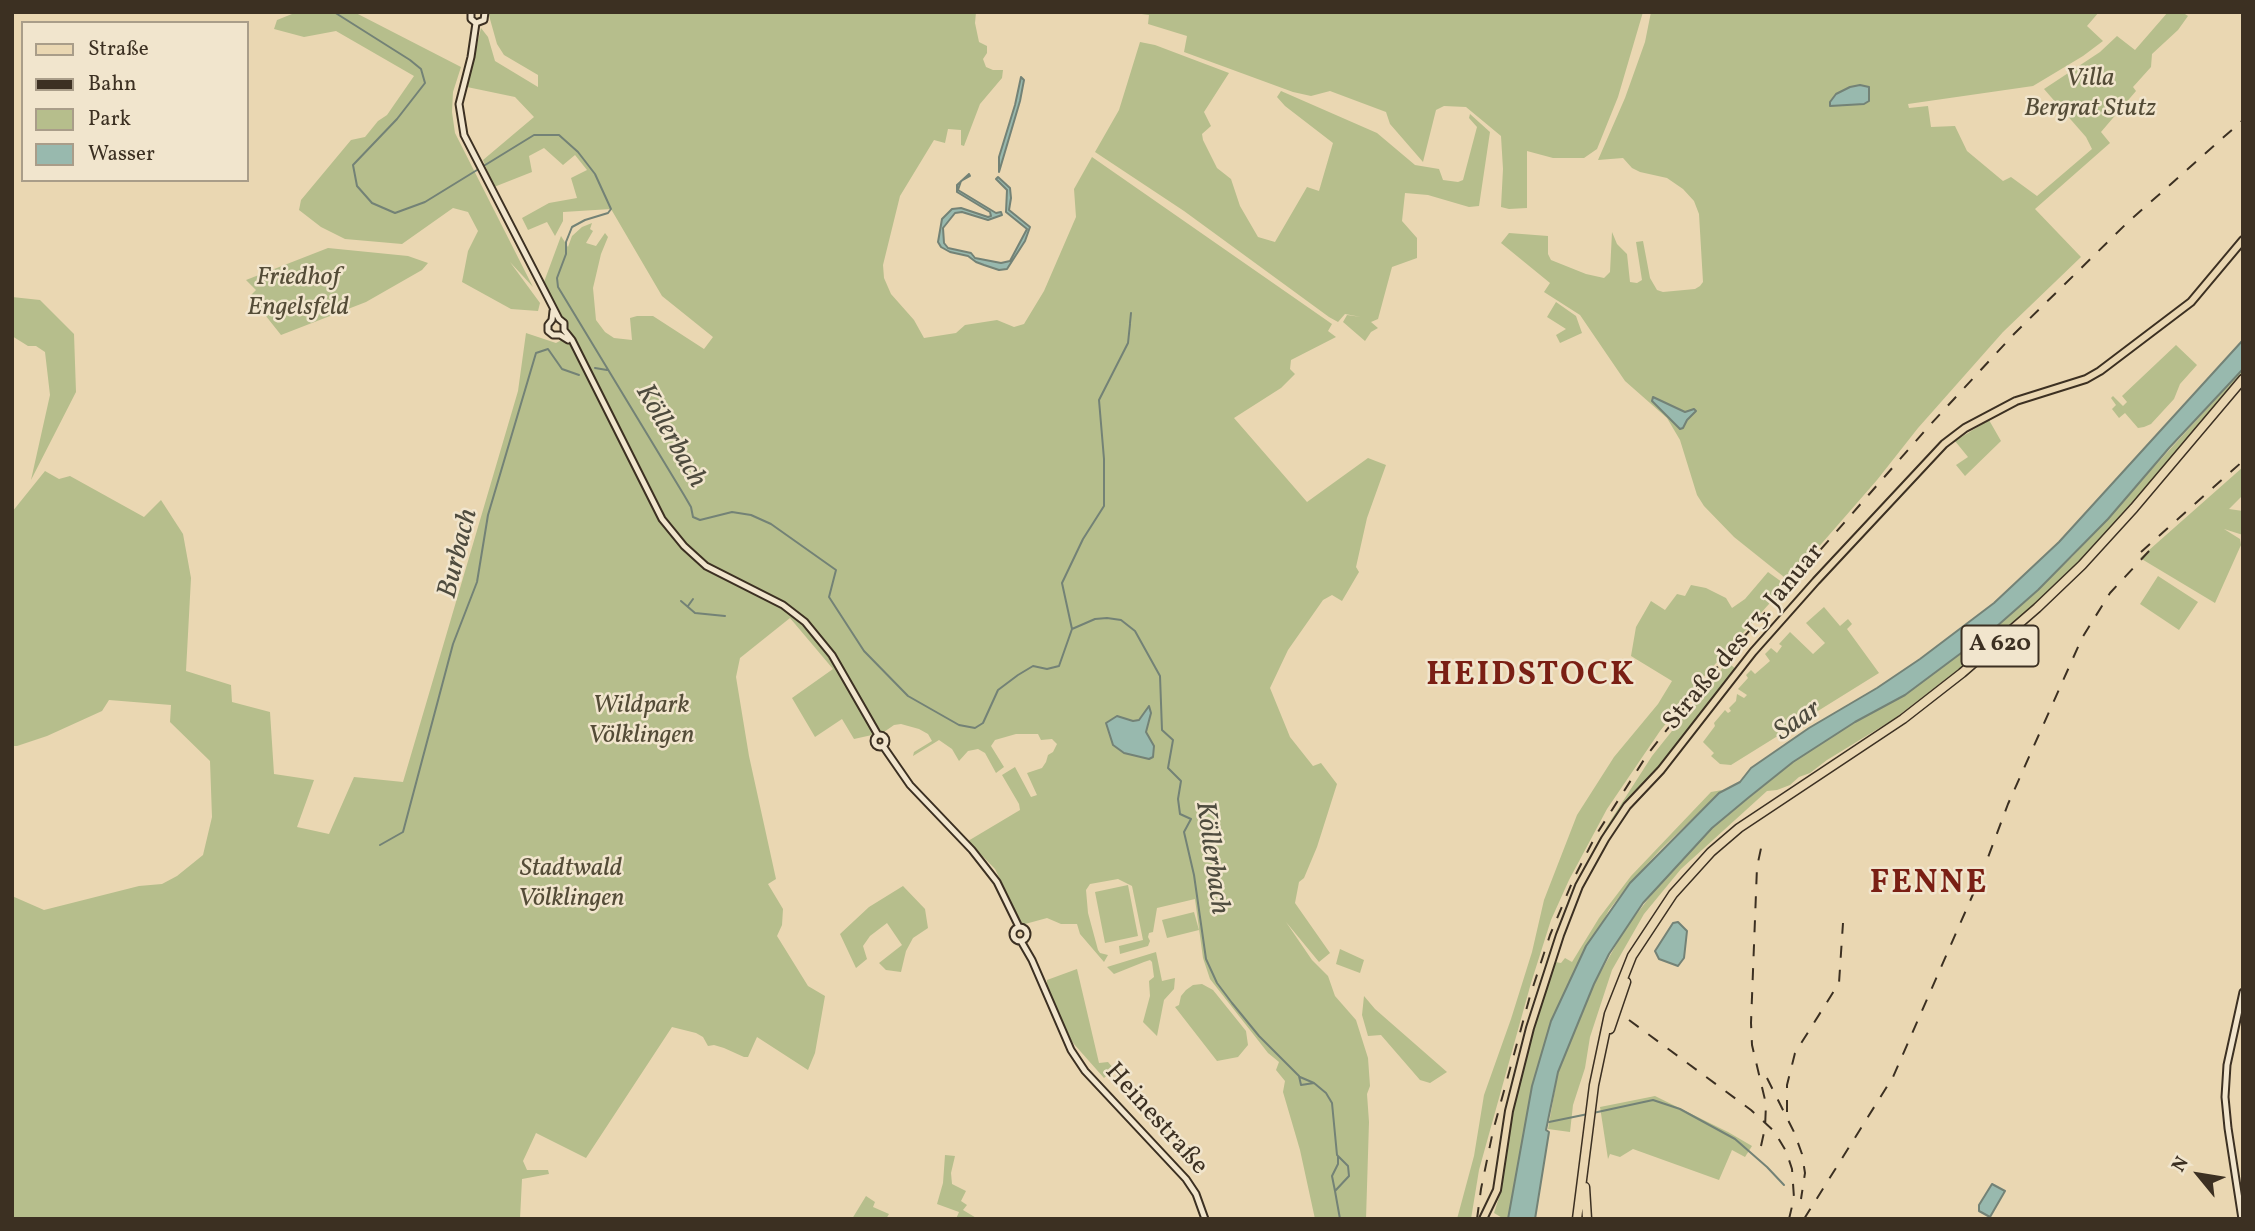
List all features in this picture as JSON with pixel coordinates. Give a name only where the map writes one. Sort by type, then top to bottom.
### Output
[{"type":"highway","name":"A 620","points":[[1579,1219],[1592,1113],[1614,1015],[1644,944],[1667,908],[1696,873],[1752,822],[1903,719],[1996,645],[2082,565],[2181,454],[2243,379]]},
{"type":"highway","name":"A 620","points":[[1752,822],[1904,723],[2019,630],[2085,568],[2126,524],[2243,386]]},
{"type":"highway","points":[[1571,1219],[1583,1186]]},
{"type":"highway","points":[[1583,1186],[1587,1219]]},
{"type":"main road","points":[[471,12],[471,19],[477,23]]},
{"type":"main road","points":[[477,23],[484,20],[485,12]]},
{"type":"main road","points":[[477,23],[461,92],[460,115],[464,135],[553,308],[555,319]]},
{"type":"main road","name":"Straße des 13. Januar","points":[[1483,1219],[1497,1190],[1505,1126],[1530,1028],[1569,911],[1594,858],[1627,806],[1661,770],[1753,652],[1944,444],[1965,428],[2016,401],[2086,379],[2101,371],[2191,302],[2243,240]]},
{"type":"main road","points":[[555,319],[564,323],[562,332]]},
{"type":"main road","points":[[555,319],[548,325],[548,331],[553,335],[562,332]]},
{"type":"main road","points":[[562,332],[576,350],[662,519],[684,546],[715,571],[783,605],[805,622],[832,655],[878,735],[874,744],[883,746],[916,792],[997,882],[1017,928],[1014,937],[1023,940],[1026,930],[1017,928]]},
{"type":"main road","name":"Heinestraße","points":[[1023,940],[1070,1050],[1085,1071],[1186,1179],[1196,1194],[1205,1219]]},
{"type":"main road","points":[[2242,1219],[2225,1097],[2227,1065],[2243,992]]},
{"type":"green space","points":[[290,12],[354,12],[461,67],[453,92],[455,133],[533,287],[510,262],[540,303],[538,311],[511,309],[462,282],[468,251],[478,231],[468,212],[453,208],[402,244],[345,239],[321,227],[299,210],[301,200],[351,140],[365,137],[378,121],[387,115],[414,76],[336,31],[304,37],[274,29],[277,20],[292,14]]},
{"type":"green space","points":[[488,12],[976,12],[979,42],[987,46],[983,59],[986,67],[1003,70],[1002,78],[980,104],[964,146],[961,145],[961,130],[948,129],[945,143],[934,140],[900,196],[883,265],[884,278],[891,294],[914,320],[924,338],[956,333],[965,325],[997,320],[1014,327],[1024,324],[1044,291],[1076,217],[1074,189],[1092,157],[1332,324],[1328,331],[1336,337],[1291,360],[1290,369],[1295,374],[1281,388],[1234,418],[1307,502],[1368,458],[1386,465],[1367,518],[1356,567],[1359,572],[1342,601],[1332,595],[1323,600],[1288,650],[1270,688],[1290,737],[1313,766],[1321,763],[1337,784],[1317,847],[1304,878],[1299,882],[1295,903],[1330,953],[1319,962],[1286,922],[1312,960],[1328,976],[1335,996],[1356,1020],[1368,1058],[1370,1086],[1367,1094],[1369,1122],[1366,1219],[1315,1219],[1300,1150],[1283,1092],[1285,1081],[1276,1070],[1279,1062],[1268,1053],[1210,979],[1203,958],[1195,899],[1157,908],[1148,946],[1120,954],[1119,946],[1143,940],[1132,886],[1118,879],[1090,884],[1086,890],[1088,913],[1098,950],[1108,955],[1104,962],[1080,934],[1077,924],[1061,924],[1047,918],[1025,924],[1021,922],[995,869],[968,841],[1020,810],[1002,775],[1015,767],[1031,797],[1037,795],[1027,773],[1042,768],[1057,744],[1052,739],[1041,740],[1038,734],[1016,734],[995,740],[991,746],[1004,767],[996,773],[985,753],[978,749],[968,751],[959,761],[952,749],[939,740],[913,756],[914,752],[932,741],[928,734],[919,729],[901,724],[884,732],[887,739],[883,741],[874,727],[872,735],[854,739],[842,719],[815,737],[792,698],[833,669],[790,618],[740,658],[736,677],[749,756],[776,879],[768,884],[783,909],[782,925],[777,936],[808,986],[825,996],[815,1053],[808,1070],[757,1037],[748,1057],[744,1057],[724,1048],[708,1046],[703,1037],[696,1033],[672,1027],[586,1158],[536,1133],[523,1161],[527,1170],[548,1170],[549,1174],[522,1179],[520,1219],[12,1219],[12,896],[44,910],[139,886],[162,884],[177,876],[203,855],[212,817],[210,761],[170,722],[171,705],[109,700],[102,711],[47,736],[12,746],[12,512],[45,471],[59,479],[70,476],[144,517],[161,500],[183,534],[191,578],[186,671],[231,685],[232,702],[270,712],[274,774],[314,780],[297,827],[329,834],[354,777],[403,782],[518,391],[526,333],[556,343],[571,335],[544,282],[561,236],[568,247],[572,236],[592,223],[590,229],[593,231],[586,243],[596,246],[605,233],[608,237],[593,288],[596,320],[605,332],[614,338],[632,340],[630,318],[637,316],[653,316],[704,349],[713,337],[662,296],[611,209],[563,212],[563,221],[555,236],[547,222],[528,230],[522,218],[549,203],[577,198],[571,178],[587,170],[575,155],[563,165],[544,148],[529,156],[532,172],[494,187],[483,160],[534,117],[515,97],[467,87],[481,28],[488,37],[495,61],[538,87],[538,75],[504,55],[497,44]]},
{"type":"green space","points":[[1127,12],[1643,12],[1618,97],[1597,149],[1584,158],[1553,158],[1527,151],[1527,208],[1509,209],[1501,207],[1501,136],[1466,107],[1444,106],[1436,110],[1423,162],[1390,124],[1386,112],[1330,91],[1311,96],[1293,92],[1184,52],[1187,36],[1148,24],[1149,15]]},
{"type":"green space","name":"Villa Bergrat Stutz","points":[[1651,12],[2099,12],[2087,26],[2103,41],[2033,86],[1908,104],[1909,108],[1928,106],[1931,127],[1955,126],[1967,151],[2003,181],[2011,177],[2037,196],[2092,149],[2086,137],[2044,89],[2100,52],[2117,36],[2135,50],[2168,12],[2182,12],[2188,16],[2178,30],[2152,54],[2151,67],[2133,87],[2136,91],[2101,132],[2110,143],[2035,209],[2081,257],[2003,332],[1789,581],[1734,537],[1704,506],[1697,495],[1680,440],[1667,418],[1625,381],[1580,315],[1544,292],[1550,283],[1501,243],[1509,233],[1548,236],[1548,254],[1551,260],[1604,278],[1610,272],[1612,232],[1617,244],[1627,254],[1630,282],[1637,283],[1642,280],[1636,242],[1643,241],[1650,278],[1657,290],[1663,292],[1695,289],[1703,282],[1699,214],[1694,201],[1667,178],[1640,172],[1623,158],[1598,160],[1625,98],[1645,42]]},
{"type":"green space","points":[[1140,42],[1155,45],[1229,73],[1204,112],[1211,126],[1202,134],[1203,140],[1217,168],[1231,179],[1240,206],[1258,237],[1275,242],[1307,187],[1319,191],[1333,143],[1285,106],[1277,97],[1281,91],[1377,133],[1415,165],[1439,169],[1443,180],[1458,182],[1463,180],[1477,127],[1469,118],[1470,114],[1490,132],[1479,206],[1469,207],[1428,195],[1405,193],[1402,221],[1417,238],[1417,258],[1392,267],[1378,319],[1371,322],[1378,328],[1371,332],[1365,341],[1343,322],[1347,315],[1361,317],[1345,314],[1338,322],[1329,317],[1184,211],[1095,152],[1119,110]]},
{"type":"green space","name":"Friedhof Engelsfeld","points":[[328,248],[408,256],[428,263],[422,270],[366,302],[281,335],[250,296],[256,290],[246,280]]},
{"type":"green space","points":[[12,297],[40,300],[74,334],[76,392],[31,480],[50,395],[45,352],[12,336]]},
{"type":"green space","points":[[1556,302],[1576,316],[1582,333],[1560,343],[1556,335],[1566,329],[1547,317]]},
{"type":"green space","points":[[2176,345],[2197,365],[2180,384],[2174,399],[2151,424],[2144,427],[2138,428],[2125,413],[2119,418],[2112,409],[2116,405],[2111,398],[2113,396],[2123,406],[2127,402],[2122,396]]},
{"type":"green space","points":[[2243,369],[2243,374],[2147,490],[2079,564],[2027,613],[1894,719],[1790,785],[1767,791],[1681,869],[1644,914],[1612,970],[1590,1037],[1585,1068],[1573,1105],[1570,1132],[1548,1129],[1558,1072],[1594,984],[1625,929],[1666,876],[1712,828],[1793,762],[1855,722],[1905,695],[1996,627],[2072,557]]},
{"type":"green space","points":[[1989,420],[2001,441],[1965,476],[1956,465],[1968,457],[1955,441]]},
{"type":"green space","points":[[2243,467],[2243,495],[2229,509],[2243,511],[2243,535],[2224,529],[2240,539],[2241,545],[2215,603],[2140,558]]},
{"type":"green space","points":[[1768,572],[1786,585],[1700,681],[1660,731],[1607,809],[1569,880],[1551,920],[1531,983],[1479,1170],[1471,1219],[1457,1219],[1474,1156],[1484,1095],[1532,952],[1544,900],[1577,815],[1614,757],[1658,704],[1672,681],[1631,656],[1636,627],[1651,601],[1665,610],[1677,594],[1685,596],[1691,585],[1706,588],[1726,598],[1732,608],[1745,599]]},
{"type":"green space","points":[[2158,576],[2198,602],[2179,630],[2140,604]]},
{"type":"green space","points":[[1824,607],[1840,626],[1848,619],[1852,624],[1847,629],[1879,673],[1731,765],[1720,764],[1711,756],[1714,753],[1703,742],[1715,726],[1714,723],[1725,710],[1728,713],[1731,711],[1729,708],[1736,701],[1737,694],[1744,698],[1747,695],[1738,689],[1748,678],[1746,675],[1751,670],[1755,674],[1770,661],[1765,654],[1771,648],[1777,653],[1782,646],[1779,644],[1790,632],[1813,654],[1825,643],[1806,623]]},
{"type":"green space","points":[[1727,662],[1736,669],[1663,764],[1628,799],[1603,838],[1592,857],[1548,964],[1546,963],[1570,896],[1607,826],[1652,756]]},
{"type":"green space","points":[[1722,790],[1660,850],[1609,910],[1551,1021],[1532,1086],[1508,1219],[1504,1219],[1494,1213],[1501,1191],[1510,1123],[1530,1043],[1555,962],[1561,963],[1565,958],[1572,962],[1599,918],[1631,876],[1711,792]]},
{"type":"green space","points":[[1128,885],[1138,936],[1105,943],[1095,892]]},
{"type":"green space","points":[[903,886],[925,909],[928,928],[913,938],[906,951],[901,972],[886,970],[879,963],[902,945],[887,923],[870,936],[863,946],[867,959],[856,968],[840,934],[869,907]]},
{"type":"green space","points":[[1194,912],[1199,930],[1167,938],[1162,920]]},
{"type":"green space","points":[[1340,949],[1364,960],[1360,973],[1336,964]]},
{"type":"green space","points":[[1156,952],[1162,981],[1175,978],[1174,989],[1164,1000],[1157,1036],[1143,1022],[1150,996],[1149,981],[1154,977],[1152,962],[1150,960],[1114,974],[1107,967]]},
{"type":"green space","points":[[1077,969],[1099,1063],[1108,1062],[1114,1069],[1104,1078],[1073,1043],[1047,988],[1047,980]]},
{"type":"green space","points":[[1202,984],[1213,990],[1246,1031],[1248,1045],[1238,1057],[1217,1061],[1175,1007],[1179,1005],[1186,990],[1193,985]]},
{"type":"green space","points":[[1364,996],[1375,1009],[1447,1072],[1430,1083],[1420,1080],[1381,1035],[1368,1036],[1362,1015]]},
{"type":"green space","points":[[1655,1096],[1752,1146],[1745,1157],[1732,1150],[1719,1180],[1633,1149],[1620,1157],[1610,1154],[1608,1159],[1600,1107]]},
{"type":"green space","points":[[945,1155],[955,1156],[951,1173],[952,1184],[966,1191],[961,1201],[967,1205],[963,1210],[978,1219],[956,1219],[959,1212],[937,1204],[943,1183]]},
{"type":"green space","points":[[866,1196],[875,1202],[873,1207],[889,1214],[886,1219],[852,1219]]},
{"type":"water","points":[[1021,77],[1024,80],[1020,101],[999,172],[999,157]]},
{"type":"water","points":[[1860,85],[1869,87],[1869,101],[1864,104],[1830,106],[1836,94]]},
{"type":"water","points":[[998,177],[1010,188],[1009,210],[1030,227],[1025,241],[1007,269],[999,270],[976,262],[968,256],[950,252],[938,242],[942,219],[952,209],[961,208],[991,216],[990,212],[957,192],[957,185],[961,181],[958,190],[996,213],[1001,212],[1002,215],[988,220],[962,212],[955,213],[943,228],[944,243],[948,248],[971,253],[975,258],[1001,263],[1010,261],[1027,229],[1006,212],[1007,190],[996,179]]},
{"type":"water","points":[[2243,340],[2243,369],[2169,448],[2108,519],[2038,590],[1996,627],[1905,695],[1855,722],[1793,762],[1712,828],[1643,903],[1609,954],[1558,1072],[1546,1130],[1549,1132],[1535,1219],[1508,1219],[1532,1086],[1551,1021],[1586,946],[1630,883],[1719,793],[1740,782],[1751,768],[1809,728],[1920,659],[1994,603],[2059,542]]},
{"type":"water","points":[[1653,397],[1685,412],[1694,409],[1696,411],[1680,429],[1652,401]]},
{"type":"water","points":[[1149,706],[1151,713],[1146,732],[1154,746],[1153,757],[1149,759],[1124,753],[1113,745],[1106,723],[1117,716],[1139,720]]},
{"type":"water","points":[[1678,922],[1687,931],[1684,958],[1678,966],[1659,959],[1655,951],[1673,923]]},
{"type":"water","points":[[1992,1184],[2005,1191],[1990,1217],[1979,1211],[1979,1205]]},
{"type":"waterway","name":"Köllerbach","points":[[334,12],[410,60],[421,69],[425,83],[397,119],[353,165],[357,186],[372,203],[395,213],[425,202],[534,135],[559,135],[578,152],[595,174],[611,209],[608,213],[572,227],[557,278],[558,287],[684,495],[693,517],[700,520],[732,512],[751,515],[771,524],[836,570],[829,597],[864,651],[908,696],[959,725],[975,728],[983,723],[998,690],[1018,675],[1033,666],[1047,669],[1059,666],[1072,629],[1095,619],[1107,618],[1121,620],[1135,631],[1160,676],[1162,730],[1173,740],[1168,768],[1181,781],[1178,799],[1180,814],[1191,819],[1184,832],[1194,875],[1206,959],[1217,983],[1232,1003],[1259,1036],[1299,1076],[1301,1085],[1314,1083],[1326,1093],[1332,1103],[1337,1155],[1348,1166],[1349,1176],[1335,1191],[1340,1219]]},
{"type":"waterway","points":[[1130,323],[1131,313]]},
{"type":"waterway","points":[[1072,629],[1062,583],[1083,539],[1104,506],[1104,459],[1099,400],[1128,343],[1130,324]]},
{"type":"waterway","name":"Burbach","points":[[380,845],[403,832],[453,644],[477,582],[488,515],[536,353],[548,349],[562,369],[579,375]]},
{"type":"waterway","name":"Burbach","points":[[595,368],[607,370]]},
{"type":"waterway","points":[[688,606],[693,599]]},
{"type":"waterway","points":[[681,601],[695,613],[725,616]]},
{"type":"waterway","name":"Köllerbach","points":[[1300,1077],[1314,1083]]},
{"type":"waterway","points":[[1593,1113],[1653,1100],[1680,1109],[1735,1139],[1784,1185]]},
{"type":"waterway","points":[[1549,1122],[1588,1114]]},
{"type":"waterway","name":"Köllerbach","points":[[1335,1191],[1332,1176],[1338,1164],[1338,1156]]},
{"type":"railway","points":[[1477,1219],[1493,1131],[1530,996],[1550,935],[1596,835],[1647,755],[1706,680],[1930,425],[2014,334],[2127,223],[2243,120]]},
{"type":"railway","points":[[2141,552],[2243,461]]},
{"type":"railway","points":[[1804,1219],[1893,1077],[1981,876],[2008,804],[2082,638],[2110,593],[2150,550]]},
{"type":"railway","points":[[1761,1146],[1766,1104],[1752,1045],[1751,1023],[1757,867],[1763,839]]},
{"type":"railway","points":[[1787,1112],[1787,1085],[1795,1053],[1839,983],[1843,923]]},
{"type":"railway","points":[[1629,1020],[1751,1110],[1774,1131],[1786,1151],[1792,1169],[1794,1198],[1789,1219]]},
{"type":"railway","points":[[1767,1078],[1802,1154],[1805,1173],[1801,1199]]},
{"type":"district","name":"HEIDSTOCK","points":[[1531,678]]},
{"type":"district","name":"FENNE","points":[[1929,886]]},
{"type":"park label","name":"Wildpark Völklingen","points":[[641,722]]},
{"type":"park label","name":"Stadtwald Völklingen","points":[[571,885]]},
{"type":"water label","name":"Saar","points":[[1799,722]]}]
